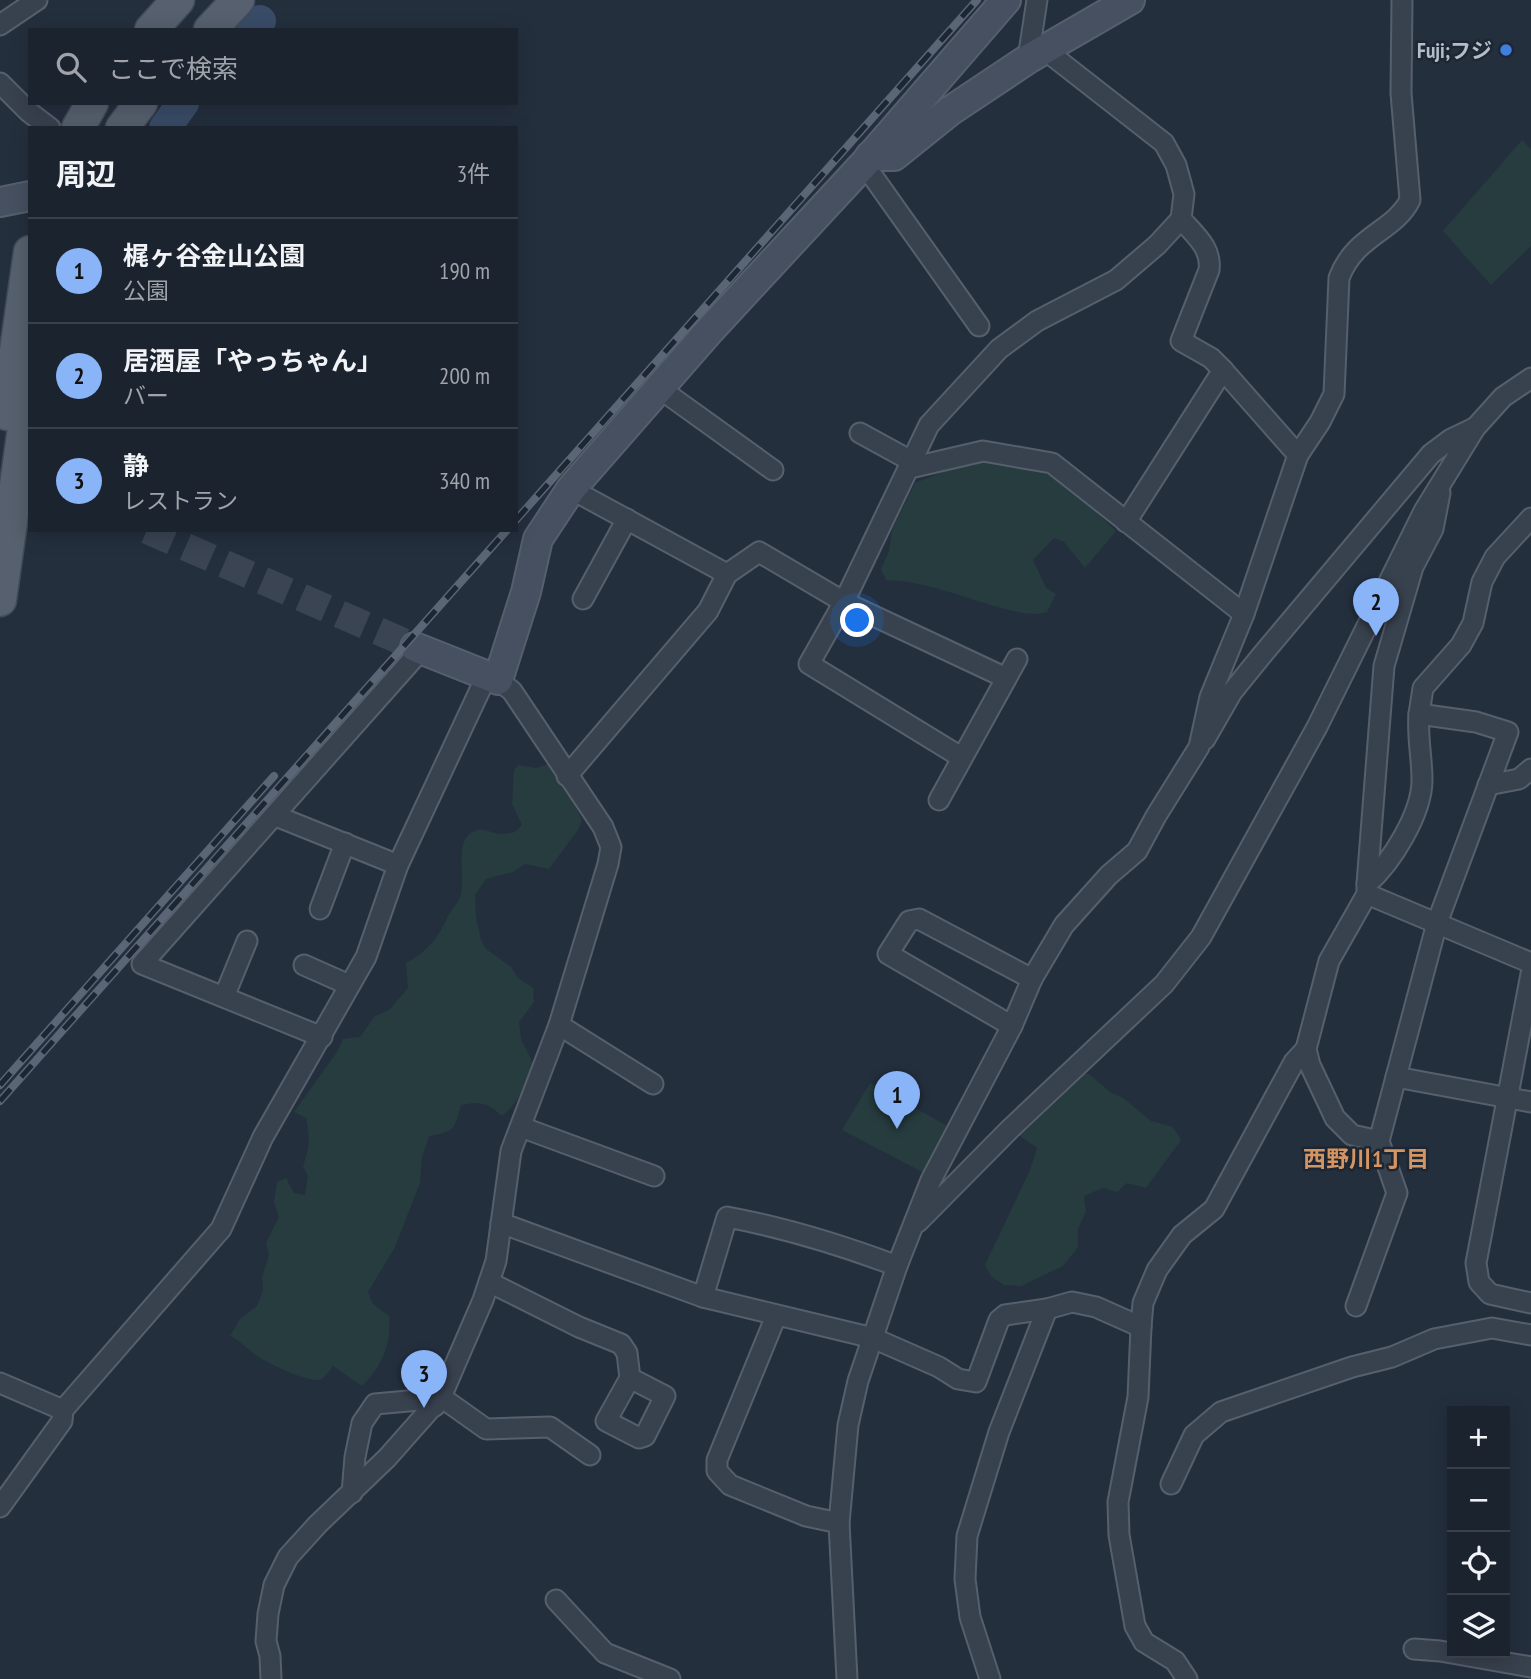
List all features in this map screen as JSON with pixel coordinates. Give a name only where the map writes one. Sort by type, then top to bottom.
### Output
[{"type":"main road","points":[[152,28],[178,0]]},
{"type":"main road","points":[[212,28],[238,0]]},
{"type":"main road","points":[[79,126],[91,105]]},
{"type":"main road","points":[[124,126],[139,105]]},
{"type":"main road","points":[[0,600],[28,277]]},
{"type":"main road","points":[[12,474],[28,395]]},
{"type":"street","points":[[0,25],[37,0]]},
{"type":"street","points":[[0,1507],[62,1421],[64,1410],[220,1229],[263,1137],[366,957],[398,865],[492,678],[526,592],[538,539],[571,489],[711,329],[867,160],[1006,0]]},
{"type":"street","points":[[1037,0],[1037,54]]},
{"type":"street","points":[[867,160],[894,156],[950,111],[1037,54],[1130,0]]},
{"type":"street","points":[[1199,747],[1210,697],[1244,614],[1298,455],[1320,422],[1334,394],[1339,278],[1344,264],[1363,243],[1404,212],[1410,200],[1401,93],[1402,0]]},
{"type":"street","points":[[961,757],[809,664],[844,602],[929,425],[999,349],[1037,321],[1116,280],[1157,245],[1181,219],[1184,194],[1176,165],[1164,144],[1037,54]]},
{"type":"street","points":[[0,83],[47,126]]},
{"type":"street","points":[[867,160],[979,326]]},
{"type":"street","points":[[0,202],[28,196]]},
{"type":"street","points":[[1181,219],[1205,246],[1210,259],[1209,271],[1181,341],[1211,358],[1298,455]]},
{"type":"street","points":[[1126,522],[1223,370]]},
{"type":"street","points":[[912,1228],[1010,1129],[1164,984],[1201,937],[1317,727],[1424,511],[1475,428],[1503,397],[1531,378]]},
{"type":"street","points":[[659,388],[773,470]]},
{"type":"street","points":[[847,1679],[839,1523],[848,1425],[858,1381],[930,1180],[1012,1026],[1032,979],[1064,925],[1109,875],[1137,851],[1156,816],[1216,724],[1232,692],[1431,454],[1451,439],[1475,428]]},
{"type":"street","points":[[860,433],[911,465],[983,452],[1052,463],[1244,614]]},
{"type":"street","points":[[1367,889],[1384,666],[1413,567],[1433,529],[1443,480]]},
{"type":"street","points":[[571,489],[727,574]]},
{"type":"street","points":[[1187,1679],[1175,1661],[1144,1642],[1135,1626],[1119,1535],[1118,1502],[1138,1396],[1143,1303],[1157,1270],[1182,1236],[1214,1209],[1294,1062],[1306,1049],[1329,961],[1367,889],[1381,872],[1409,826],[1419,800],[1422,781],[1417,737],[1423,688],[1461,645],[1473,623],[1482,582],[1495,557],[1531,517]]},
{"type":"street","points":[[583,599],[627,519]]},
{"type":"street","points":[[567,776],[708,611],[727,574],[759,552],[844,602],[1006,678]]},
{"type":"street","points":[[271,1679],[266,1641],[268,1614],[274,1585],[288,1557],[438,1402],[489,1282],[496,1261],[511,1151],[559,1025],[611,847],[603,827],[512,691],[492,678],[418,648],[276,816],[142,964],[322,1037]]},
{"type":"street","points":[[939,800],[1017,659]]},
{"type":"street","points":[[1356,1306],[1397,1193],[1379,1141],[1437,923],[1508,732],[1476,722],[1419,715]]},
{"type":"street","points":[[1488,785],[1519,779],[1531,769]]},
{"type":"street","points":[[276,816],[398,865]]},
{"type":"street","points":[[320,909],[345,843]]},
{"type":"street","points":[[1367,889],[1437,923],[1531,962]]},
{"type":"street","points":[[1012,1026],[888,954],[909,922],[919,919],[1032,979]]},
{"type":"street","points":[[223,997],[247,941]]},
{"type":"street","points":[[304,965],[349,985]]},
{"type":"street","points":[[1531,974],[1476,1263],[1479,1282],[1490,1294],[1531,1303]]},
{"type":"street","points":[[559,1025],[653,1084]]},
{"type":"street","points":[[1306,1049],[1310,1065],[1335,1118],[1352,1135],[1379,1141]]},
{"type":"street","points":[[1396,1077],[1531,1102]]},
{"type":"street","points":[[521,1127],[654,1176]]},
{"type":"street","points":[[703,1297],[727,1217],[771,1225],[829,1241],[897,1266]]},
{"type":"street","points":[[501,1223],[703,1297],[873,1338],[939,1367],[958,1379],[976,1382],[999,1320],[1005,1315],[1047,1310],[1072,1302],[1096,1307],[1140,1327]]},
{"type":"street","points":[[489,1282],[579,1327],[621,1344],[627,1353],[630,1378]]},
{"type":"street","points":[[990,1679],[970,1617],[965,1579],[967,1536],[999,1432],[1047,1310]]},
{"type":"street","points":[[776,1316],[717,1460],[717,1471],[730,1485],[806,1516],[839,1523]]},
{"type":"street","points":[[1171,1484],[1194,1436],[1221,1412],[1352,1367],[1392,1357],[1434,1339],[1492,1328],[1531,1335]]},
{"type":"street","points":[[0,1383],[64,1410]]},
{"type":"street","points":[[352,1493],[355,1457],[362,1423],[375,1404],[419,1400],[438,1402],[486,1429],[550,1427],[590,1455]]},
{"type":"street","points":[[556,1600],[605,1653],[670,1679]]},
{"type":"street","points":[[1414,1649],[1531,1667]]},
{"type":"green space","points":[[1522,140],[1531,149],[1531,246],[1491,285],[1443,231]]},
{"type":"green space","points":[[987,460],[1045,470],[1072,489],[1116,531],[1085,568],[1064,542],[1054,538],[1033,560],[1046,588],[1056,594],[1047,612],[1019,612],[933,587],[886,580],[881,569],[889,551],[892,530],[915,483],[950,469]]},
{"type":"green space","points":[[549,764],[557,769],[582,820],[578,830],[549,869],[525,864],[513,872],[486,879],[475,895],[476,917],[486,949],[511,967],[518,978],[533,988],[534,1002],[519,1022],[521,1039],[534,1065],[528,1080],[517,1099],[502,1116],[483,1104],[461,1105],[457,1120],[449,1131],[429,1136],[422,1157],[420,1183],[395,1247],[368,1292],[373,1304],[389,1316],[390,1326],[384,1354],[369,1379],[362,1386],[333,1366],[322,1379],[317,1380],[279,1368],[261,1359],[230,1336],[240,1319],[257,1306],[263,1291],[262,1277],[269,1255],[266,1243],[279,1217],[274,1202],[277,1182],[286,1178],[294,1193],[305,1195],[308,1176],[303,1166],[308,1148],[308,1131],[306,1118],[294,1112],[337,1052],[343,1039],[360,1037],[375,1016],[389,1010],[408,988],[406,963],[432,943],[460,898],[462,849],[465,840],[470,834],[480,830],[509,833],[515,832],[522,825],[512,804],[514,770],[518,765],[536,768]]},
{"type":"green space","points":[[1082,1073],[1089,1074],[1151,1121],[1173,1127],[1181,1140],[1146,1188],[1127,1183],[1117,1192],[1103,1188],[1084,1196],[1086,1212],[1078,1229],[1078,1247],[1063,1266],[1021,1286],[1004,1285],[991,1276],[985,1265],[1030,1170],[1037,1148],[1017,1134]]},
{"type":"green space","points":[[870,1083],[951,1128],[926,1174],[842,1130]]},
{"type":"waterway","points":[[253,28],[260,21]]},
{"type":"waterway","points":[[166,126],[182,105]]},
{"type":"tunnel","points":[[152,532],[415,647]]},
{"type":"railway","points":[[518,518],[977,0]]},
{"type":"railway","points":[[0,1101],[505,532]]},
{"type":"railway","points":[[0,1085],[274,776]]},
{"type":"place","name":"Fuji;フジ","points":[[1506,50]]},
{"type":"place","name":"居酒屋「やっちゃん」","points":[[1376,636]]},
{"type":"place","name":"梶ヶ谷金山公園","points":[[897,1129]]},
{"type":"place","name":"静","points":[[424,1408]]},
{"type":"district","name":"西野川1丁目","points":[[1366,1158]]}]
